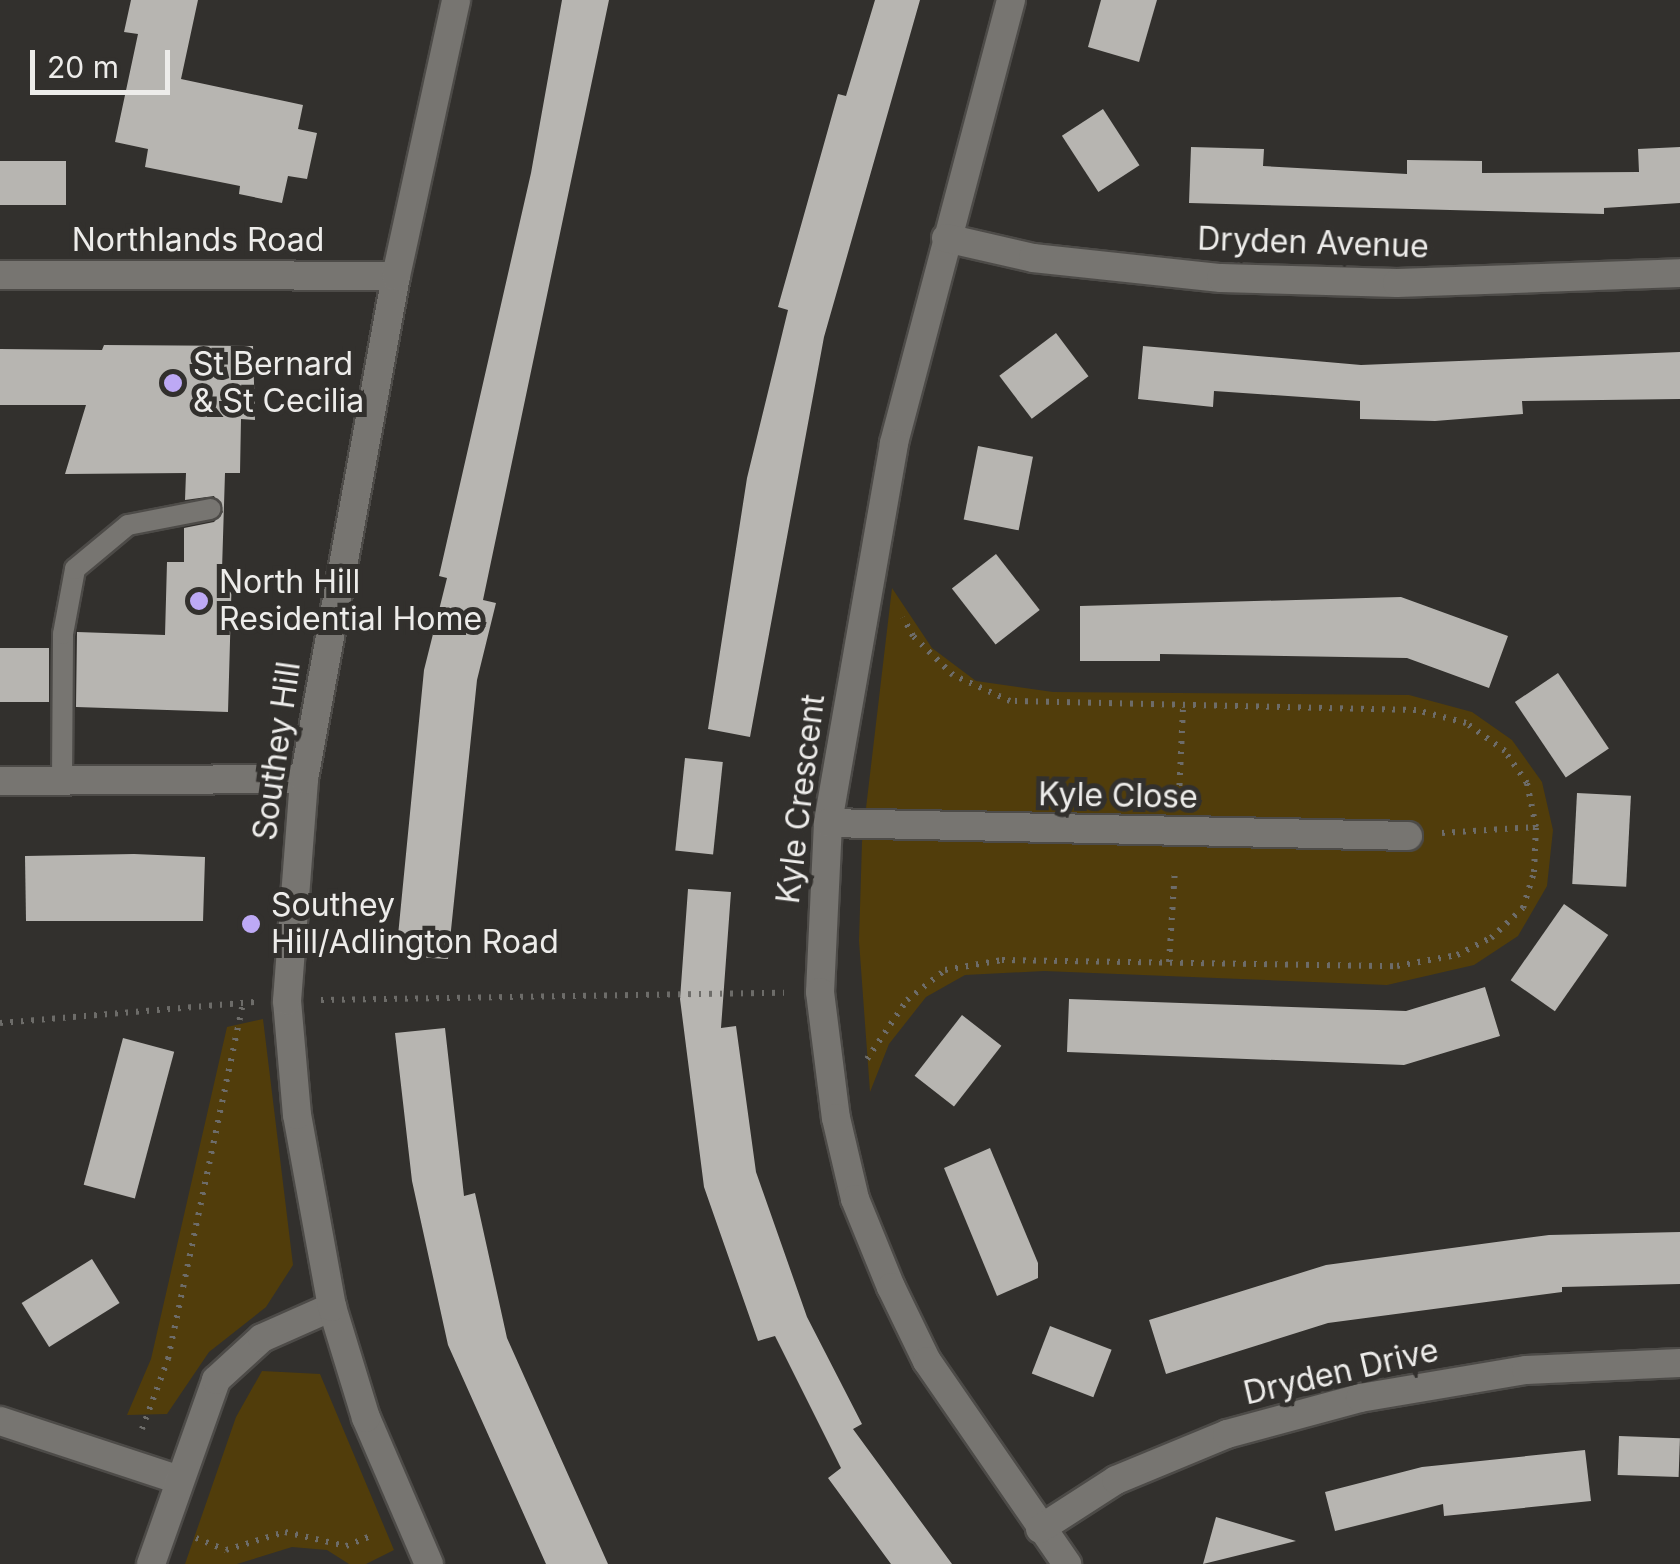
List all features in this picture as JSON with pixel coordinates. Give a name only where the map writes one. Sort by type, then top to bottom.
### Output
[{"type":"street","name":"Southey Hill","points":[[428,1564],[366,1418],[332,1307],[297,1115],[288,1001],[304,780],[396,276],[456,0]]},
{"type":"street","name":"Kyle Crescent","points":[[1011,0],[894,444],[828,822],[820,992],[836,1118],[855,1199],[927,1361],[1067,1564]]},
{"type":"street","name":"Dryden Avenue","points":[[946,238],[1033,258],[1221,278],[1397,283],[1680,273]]},
{"type":"street","name":"Northlands Road","points":[[0,274],[396,276]]},
{"type":"street","points":[[0,781],[304,780]]},
{"type":"street","name":"Kyle Close","points":[[828,822],[1408,836]]},
{"type":"street","points":[[152,1564],[216,1380],[262,1338],[332,1307]]},
{"type":"street","name":"Dryden Drive","points":[[1040,1529],[1116,1480],[1211,1440],[1360,1398],[1526,1370],[1680,1363]]},
{"type":"street","points":[[0,1421],[179,1480]]},
{"type":"lane","points":[[62,780],[62,634],[76,569],[128,525],[210,509]]},
{"type":"path","points":[[1408,836],[1536,827]]},
{"type":"path","points":[[0,1023],[242,1002],[820,992]]},
{"type":"path","points":[[130,1464],[168,1359],[242,1002]]},
{"type":"path","points":[[164,1526],[226,1550],[285,1532],[346,1546],[408,1521]]},
{"type":"shaded area","points":[[892,588],[932,648],[976,681],[1053,692],[1409,695],[1472,712],[1512,740],[1542,782],[1553,830],[1547,886],[1518,936],[1474,965],[1387,985],[1044,971],[965,975],[926,997],[889,1044],[870,1092],[859,941],[862,842]]},
{"type":"shaded area","points":[[263,1019],[293,1265],[266,1307],[209,1352],[167,1414],[127,1415],[151,1359],[227,1027]]},
{"type":"shaded area","points":[[262,1371],[320,1374],[394,1550],[366,1564],[349,1564],[327,1550],[292,1547],[237,1564],[185,1564],[236,1417]]},
{"type":"building","points":[[131,0],[198,0],[181,79],[303,105],[298,129],[317,133],[307,179],[288,176],[282,203],[239,194],[240,186],[145,167],[148,149],[115,142],[138,34],[124,32]]},
{"type":"building","points":[[562,0],[609,0],[483,600],[496,603],[477,680],[448,959],[396,956],[424,670],[447,578],[439,576],[531,173]]},
{"type":"building","points":[[875,0],[920,0],[824,337],[750,737],[708,729],[747,478],[788,310],[778,307],[838,94],[846,96]]},
{"type":"building","points":[[1101,0],[1157,0],[1139,62],[1088,47]]},
{"type":"building","points":[[1103,109],[1139,165],[1098,192],[1062,136]]},
{"type":"building","points":[[1191,147],[1264,149],[1263,166],[1407,174],[1407,160],[1482,161],[1482,173],[1639,172],[1638,149],[1680,147],[1680,203],[1604,208],[1604,214],[1189,203]]},
{"type":"building","points":[[0,161],[66,161],[66,205],[0,205]]},
{"type":"building","points":[[1056,333],[1088,376],[1032,419],[999,376]]},
{"type":"building","points":[[104,345],[253,346],[255,420],[241,419],[240,473],[225,473],[222,570],[232,571],[228,712],[76,707],[77,632],[165,635],[167,562],[184,562],[184,528],[214,522],[223,512],[214,496],[185,500],[186,473],[65,474],[86,405],[0,405],[0,349],[102,350]]},
{"type":"building","points":[[1143,346],[1361,365],[1680,352],[1680,399],[1522,401],[1523,414],[1435,421],[1360,419],[1360,401],[1214,391],[1213,407],[1138,399]]},
{"type":"building","points":[[978,446],[1033,457],[1019,530],[964,520]]},
{"type":"building","points":[[996,554],[1040,610],[996,644],[952,588]]},
{"type":"building","points":[[1401,597],[1508,636],[1489,688],[1407,658],[1160,654],[1160,661],[1080,661],[1080,606]]},
{"type":"building","points":[[0,648],[49,648],[49,702],[0,702]]},
{"type":"building","points":[[1558,673],[1609,748],[1566,778],[1515,702]]},
{"type":"building","points":[[685,758],[723,762],[713,854],[675,850]]},
{"type":"building","points":[[1577,793],[1631,796],[1626,887],[1572,884]]},
{"type":"building","points":[[25,856],[205,857],[203,921],[26,921]]},
{"type":"building","points":[[688,889],[731,892],[721,1028],[736,1026],[756,1172],[807,1317],[862,1424],[853,1429],[952,1564],[891,1564],[828,1478],[841,1468],[775,1336],[758,1341],[704,1187],[680,999]]},
{"type":"building","points":[[1564,904],[1608,935],[1555,1011],[1511,980]]},
{"type":"building","points":[[1485,987],[1500,1036],[1404,1065],[1067,1052],[1069,999],[1406,1011]]},
{"type":"building","points":[[962,1015],[1001,1046],[954,1106],[915,1076]]},
{"type":"building","points":[[445,1028],[464,1196],[475,1193],[507,1338],[608,1564],[546,1564],[448,1345],[412,1181],[395,1033]]},
{"type":"building","points":[[123,1038],[174,1052],[135,1199],[84,1185]]},
{"type":"building","points":[[990,1148],[1038,1263],[1038,1278],[997,1296],[944,1168]]},
{"type":"building","points":[[1680,1232],[1680,1284],[1562,1287],[1562,1292],[1328,1323],[1166,1374],[1149,1320],[1326,1265],[1549,1235]]},
{"type":"building","points":[[92,1259],[120,1303],[49,1347],[22,1303]]},
{"type":"building","points":[[1050,1326],[1112,1350],[1093,1397],[1032,1374]]},
{"type":"building","points":[[1619,1436],[1680,1438],[1679,1477],[1618,1475]]},
{"type":"building","points":[[1585,1450],[1591,1501],[1444,1516],[1443,1504],[1335,1531],[1325,1492],[1422,1467]]},
{"type":"building","points":[[1216,1517],[1296,1541],[1203,1564]]},
{"type":"place","name":"St Bernard & St Cecilia","points":[[173,383]]},
{"type":"place","name":"North Hill Residential Home","points":[[199,601]]},
{"type":"place","name":"Southey Hill/Adlington Road","points":[[251,924]]}]
